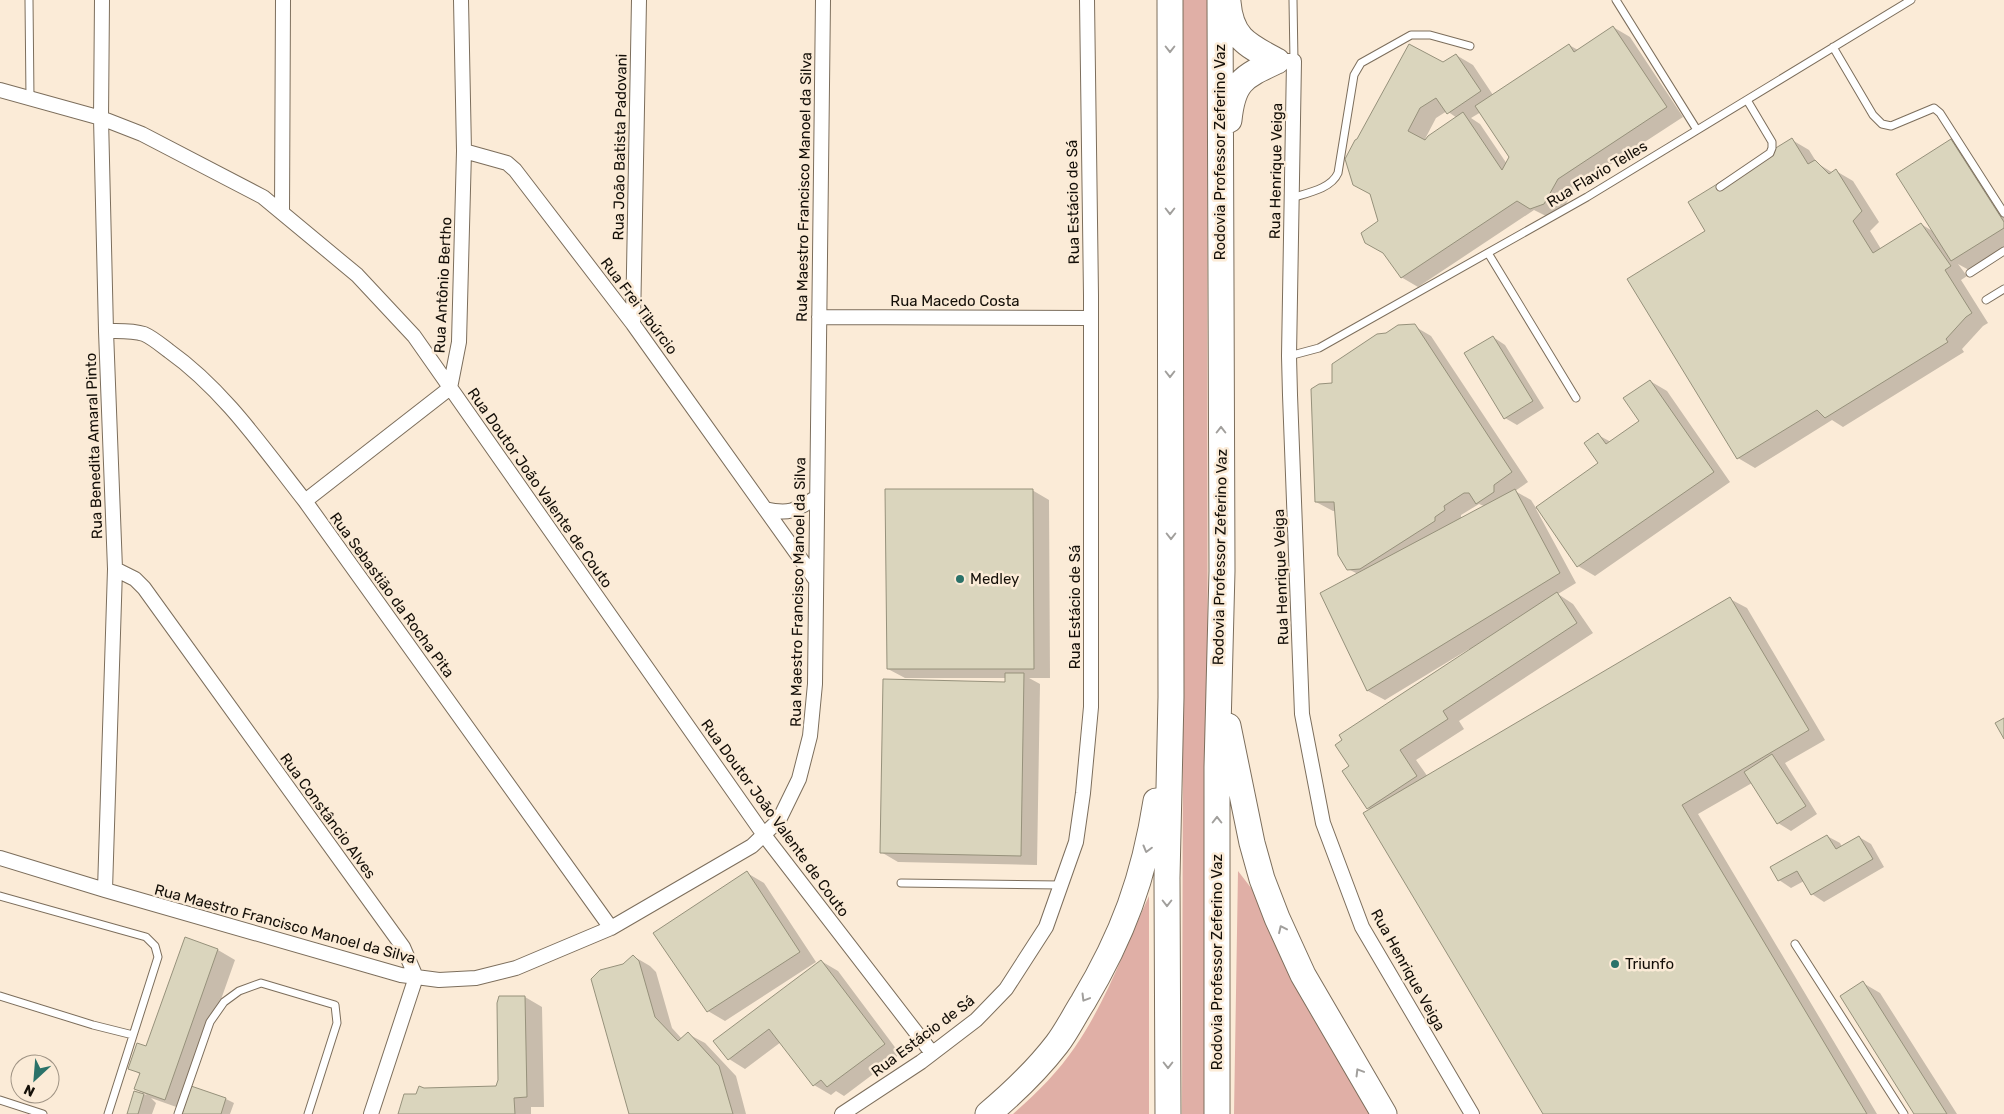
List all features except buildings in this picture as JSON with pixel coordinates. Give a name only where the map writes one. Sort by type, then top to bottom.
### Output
[{"type":"highway","points":[[1168,1114],[1167,878],[1171,697],[1170,0]]},
{"type":"highway","name":"Rodovia Professor Zeferino Vaz","points":[[1217,1114],[1217,767],[1222,572],[1220,0]]},
{"type":"highway","points":[[1228,0],[1233,28],[1240,38],[1251,47],[1285,61]]},
{"type":"highway","points":[[1220,218],[1231,101],[1242,81],[1250,74],[1285,61]]},
{"type":"highway","points":[[1222,572],[1228,732],[1252,843],[1262,879],[1277,918],[1303,974],[1336,1035],[1384,1114]]},
{"type":"highway","points":[[988,1114],[1023,1083],[1058,1043],[1094,982],[1120,932],[1134,896],[1150,839],[1171,697]]},
{"type":"street","name":"Rua Benedita Amaral Pinto","points":[[102,0],[101,118],[106,331],[115,569],[105,890]]},
{"type":"street","points":[[282,212],[283,0]]},
{"type":"street","name":"Rua Antônio Bertho","points":[[450,388],[459,342],[464,151],[462,0]]},
{"type":"street","name":"Rua João Batista Padovani","points":[[633,324],[639,0]]},
{"type":"street","name":"Rua Maestro Francisco Manoel da Silva","points":[[0,858],[105,890],[401,974],[439,980],[467,978],[508,970],[612,928],[752,846],[779,820],[799,779],[810,736],[815,684],[823,0]]},
{"type":"street","name":"Rua Estácio de Sá","points":[[842,1114],[921,1062],[976,1020],[1006,989],[1046,927],[1076,842],[1092,706],[1088,0]]},
{"type":"street","name":"Rua Henrique Veiga","points":[[1285,61],[1291,199],[1289,356],[1302,714],[1322,823],[1362,927],[1472,1114]]},
{"type":"street","name":"Rua Doutor João Valente de Couto","points":[[0,90],[101,118],[174,149],[262,197],[357,275],[414,336],[764,834],[932,1053]]},
{"type":"street","name":"Rua Frei Tibúrcio","points":[[464,151],[502,161],[511,166],[633,324],[815,579]]},
{"type":"street","name":"Rua Macedo Costa","points":[[819,317],[1091,318]]},
{"type":"street","name":"Rua Sebastião da Rocha Pita","points":[[106,331],[143,334],[154,340],[192,367],[254,435],[305,501],[612,928]]},
{"type":"street","points":[[305,501],[450,388]]},
{"type":"street","points":[[765,509],[783,513],[800,508],[817,497]]},
{"type":"street","name":"Rua Constâncio Alves","points":[[115,569],[135,580],[144,588],[403,947],[416,977]]},
{"type":"street","points":[[371,1114],[416,977]]},
{"type":"lane","points":[[29,0],[30,98]]},
{"type":"lane","name":"Rua Henrique Veiga","points":[[1285,61],[1293,0]]},
{"type":"lane","points":[[1616,0],[1697,130]]},
{"type":"lane","name":"Rua Flavio Telles","points":[[1289,356],[1319,348],[1587,197],[1833,47],[1902,2],[1911,0]]},
{"type":"lane","points":[[1291,199],[1328,185],[1335,180],[1338,173],[1354,75],[1361,64],[1412,35],[1430,35],[1470,46]]},
{"type":"lane","points":[[1833,47],[1874,115],[1882,124],[1891,126],[1934,108],[1940,113],[2004,213]]},
{"type":"lane","points":[[1720,187],[1770,153],[1772,148],[1772,142],[1747,100]]},
{"type":"lane","points":[[1970,273],[2004,251]]},
{"type":"lane","points":[[1488,252],[1576,398]]},
{"type":"lane","points":[[1986,300],[2004,289]]},
{"type":"lane","points":[[901,883],[1062,885]]},
{"type":"lane","points":[[0,896],[146,937],[156,946],[158,957],[108,1114]]},
{"type":"lane","points":[[1795,944],[1904,1114]]},
{"type":"lane","points":[[178,1114],[210,1022],[224,1002],[239,991],[261,983],[335,1005],[338,1023],[308,1114]]},
{"type":"lane","points":[[0,996],[93,1025],[133,1034]]},
{"type":"lane","points":[[0,1100],[43,1114]]},
{"type":"shaded area","points":[[1181,0],[1207,0],[1208,1114],[1182,1114],[1184,344]]},
{"type":"shaded area","points":[[1238,871],[1255,893],[1273,941],[1307,1008],[1370,1114],[1234,1114]]},
{"type":"shaded area","points":[[1149,896],[1149,1114],[1013,1114],[1054,1074],[1086,1030],[1106,993]]},
{"type":"place","name":"Medley","points":[[960,579]]},
{"type":"place","name":"Triunfo","points":[[1615,964]]}]
